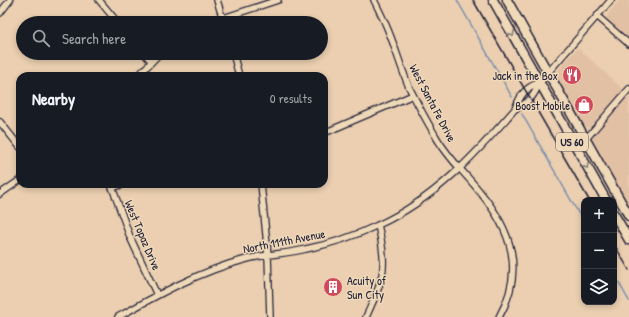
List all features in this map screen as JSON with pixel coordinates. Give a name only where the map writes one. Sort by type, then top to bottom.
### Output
[{"type":"highway","name":"US 60","points":[[493,0],[604,197]]},
{"type":"highway","name":"US 60","points":[[507,0],[629,216]]},
{"type":"highway","points":[[617,219],[629,240]]},
{"type":"street","points":[[0,13],[10,0]]},
{"type":"street","points":[[99,0],[112,16]]},
{"type":"street","points":[[217,0],[222,16]]},
{"type":"street","points":[[234,16],[278,0]]},
{"type":"street","name":"West Santa Fe Drive","points":[[374,0],[389,31],[413,95],[435,137],[459,170],[479,191],[498,216],[510,241],[513,259],[513,277],[508,297],[499,317]]},
{"type":"street","name":"North 111th Avenue","points":[[118,317],[157,295],[209,271],[268,254],[308,249],[344,239],[378,225],[411,207],[438,188],[459,170],[515,109],[524,105],[536,92],[539,83],[547,73],[611,0]]},
{"type":"street","points":[[597,16],[629,44]]},
{"type":"street","points":[[235,60],[238,72]]},
{"type":"street","points":[[141,72],[151,61]]},
{"type":"street","points":[[585,140],[629,89]]},
{"type":"street","points":[[328,131],[413,95]]},
{"type":"street","points":[[0,122],[16,142]]},
{"type":"street","points":[[0,194],[16,183]]},
{"type":"street","name":"West Topaz Drive","points":[[113,188],[130,237],[157,295]]},
{"type":"street","points":[[260,188],[268,254],[270,317]]},
{"type":"street","points":[[366,317],[380,286],[384,267],[384,256],[378,225]]},
{"type":"shaded area","points":[[620,0],[629,0],[629,40],[608,21],[607,18],[608,14]]},
{"type":"shaded area","points":[[578,48],[624,90],[589,128],[582,125],[556,77],[558,70]]},
{"type":"shaded area","points":[[629,95],[629,205],[592,144],[592,139]]},
{"type":"waterway","points":[[457,0],[512,97]]},
{"type":"waterway","points":[[522,114],[581,218]]},
{"type":"waterway","points":[[617,279],[629,301]]},
{"type":"railway","points":[[473,0],[587,197]]},
{"type":"railway","points":[[617,249],[629,270]]},
{"type":"place","name":"Jack in the Box","points":[[572,75]]},
{"type":"place","name":"Boost Mobile","points":[[584,105]]},
{"type":"place","name":"Acuity of Sun City","points":[[333,287]]}]
